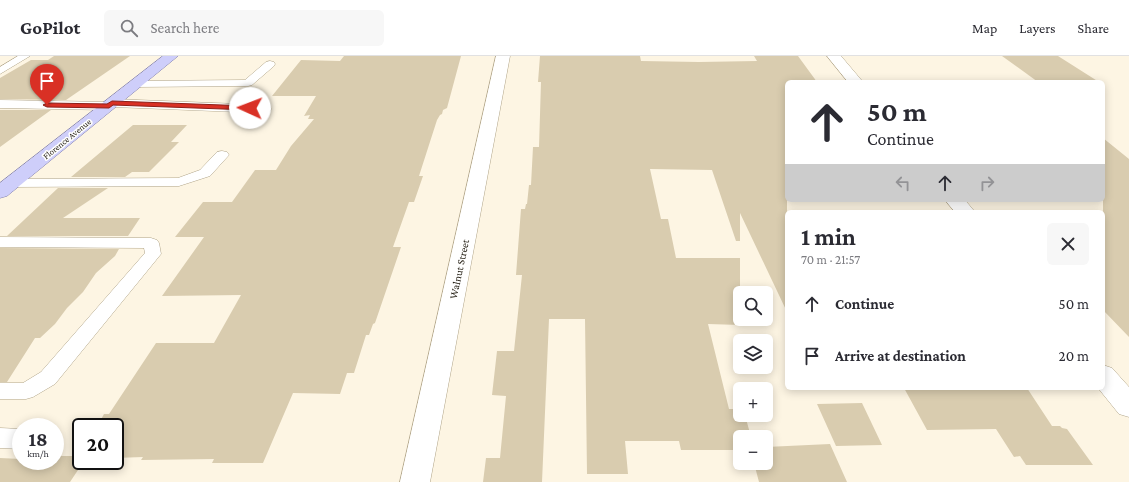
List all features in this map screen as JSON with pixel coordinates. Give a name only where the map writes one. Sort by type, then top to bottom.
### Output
[{"type":"main road","name":"Florence Avenue","points":[[6,188],[171,56]]},
{"type":"street","name":"Walnut Street","points":[[415,482],[503,56]]},
{"type":"street","points":[[834,56],[854,80]]},
{"type":"street","points":[[957,202],[963,210]]},
{"type":"street","points":[[1105,378],[1129,406]]},
{"type":"lane","points":[[0,71],[25,56]]},
{"type":"lane","points":[[136,84],[248,83],[270,64]]},
{"type":"lane","points":[[0,104],[110,104],[265,109]]},
{"type":"lane","points":[[6,188],[179,182],[205,173],[222,155]]},
{"type":"lane","points":[[0,242],[151,243],[153,254],[48,378],[26,391],[0,391]]},
{"type":"lane","points":[[0,438],[12,439]]},
{"type":"building","points":[[54,56],[130,56],[66,100],[0,99],[0,78],[31,60],[48,60]]},
{"type":"building","points":[[344,56],[461,56],[447,108],[443,110],[442,114],[437,120],[419,176],[423,176],[414,202],[409,202],[393,247],[401,247],[375,323],[373,324],[369,335],[366,335],[354,373],[347,373],[340,394],[293,393],[263,463],[212,463],[214,459],[141,460],[143,457],[124,458],[124,418],[102,418],[104,414],[109,414],[156,343],[214,343],[241,295],[162,296],[204,237],[175,237],[203,202],[232,202],[255,170],[276,170],[291,146],[314,119],[308,119],[310,115],[304,116],[316,96],[272,96],[301,60],[340,61]]},
{"type":"building","points":[[540,56],[640,56],[641,61],[699,62],[757,61],[754,56],[798,56],[816,80],[785,80],[785,202],[787,202],[787,210],[785,210],[785,308],[740,213],[740,241],[736,241],[712,170],[650,169],[661,219],[668,219],[676,258],[740,258],[740,286],[733,286],[733,325],[708,324],[729,409],[733,409],[733,422],[747,422],[749,430],[733,430],[733,450],[681,450],[679,441],[625,441],[628,474],[587,474],[585,319],[549,319],[542,482],[483,482],[486,458],[500,458],[506,396],[492,395],[497,351],[514,351],[522,275],[516,275],[521,209],[525,209],[529,185],[531,185],[533,147],[539,147],[541,82],[538,82]]},
{"type":"building","points":[[1002,56],[1058,56],[1096,80],[1035,80]]},
{"type":"building","points":[[0,110],[51,110],[0,147]]},
{"type":"building","points":[[133,125],[187,125],[171,142],[179,142],[149,172],[132,172],[125,177],[71,177]]},
{"type":"building","points":[[1105,140],[1129,159],[1129,337],[1105,312],[1105,210],[1103,210],[1103,202],[1105,202]]},
{"type":"building","points":[[58,188],[108,188],[63,218],[140,218],[128,236],[7,236]]},
{"type":"building","points":[[0,248],[119,249],[115,256],[96,273],[83,292],[67,308],[55,324],[40,338],[35,338],[7,382],[0,382]]},
{"type":"building","points":[[905,390],[1028,390],[1052,426],[1060,426],[1067,429],[1093,465],[1026,465],[1020,456],[1014,457],[996,429],[927,430]]},
{"type":"building","points":[[862,403],[882,445],[836,446],[817,404]]},
{"type":"building","points":[[830,444],[847,482],[759,482],[756,470],[773,470],[773,447]]},
{"type":"building","points":[[64,456],[72,456],[72,470],[78,470],[70,482],[0,482],[0,458],[12,459],[12,470],[64,470]]},
{"type":"route","points":[[47,105],[109,106],[112,103],[250,108]]}]
